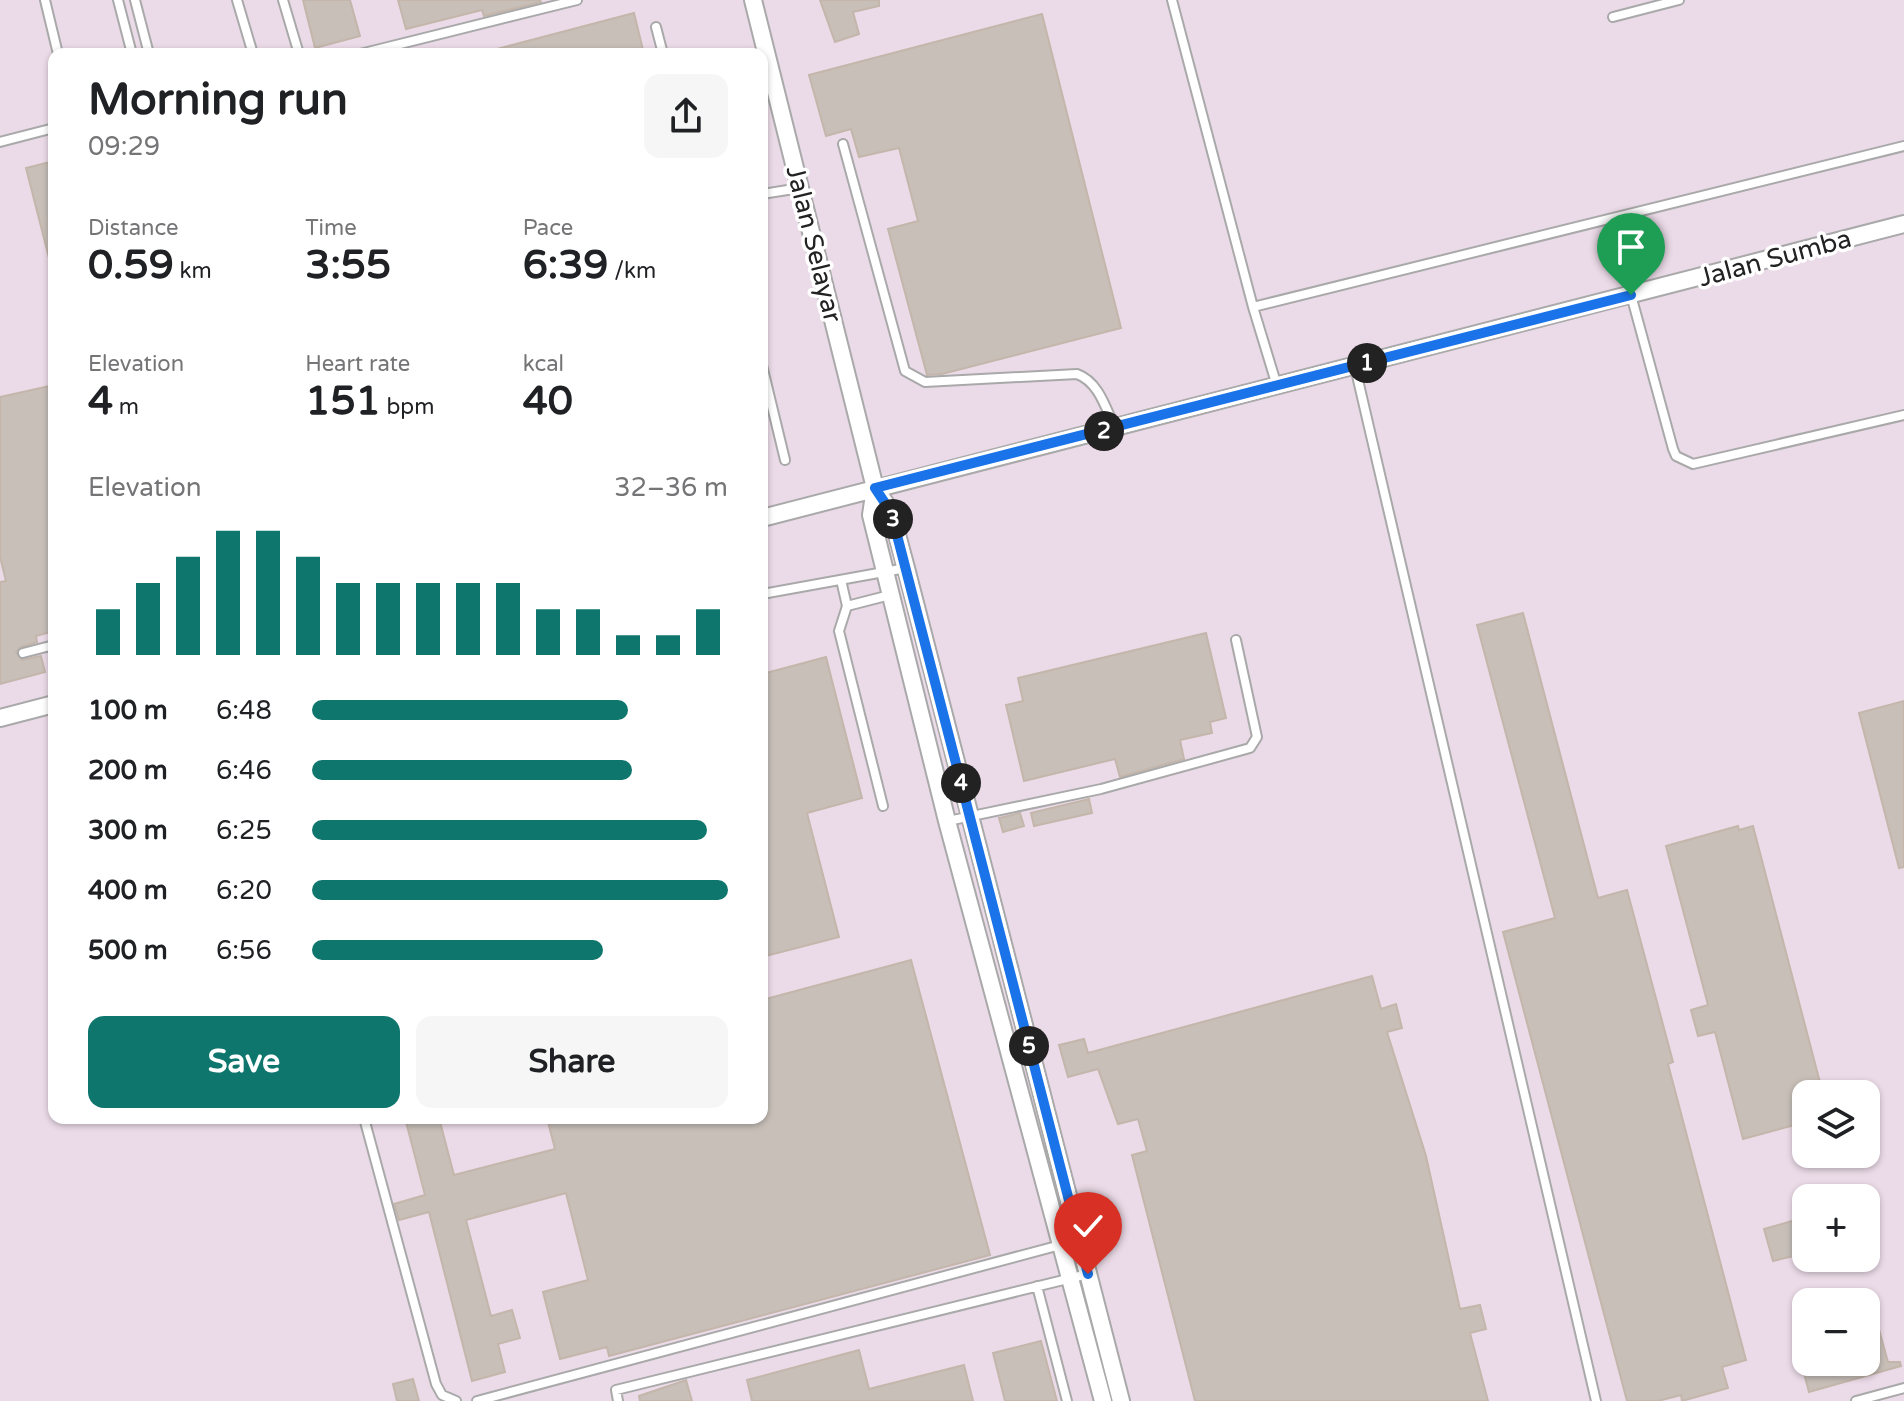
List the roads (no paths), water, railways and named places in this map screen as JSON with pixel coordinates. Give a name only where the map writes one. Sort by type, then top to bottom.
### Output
[{"type":"street","name":"Jalan Selayar","points":[[753,0],[765,48]]},
{"type":"street","name":"Jalan Selayar","points":[[768,60],[875,488],[891,512],[1002,940],[1043,1102],[1070,1242]]},
{"type":"street","name":"Jalan Sumba","points":[[768,516],[1904,224]]},
{"type":"street","name":"Jalan Selayar","points":[[875,488],[871,515],[947,821],[1024,1105],[1070,1242],[1101,1359],[1121,1401]]},
{"type":"street","points":[[0,718],[48,706]]},
{"type":"street","points":[[981,944],[1002,940]]},
{"type":"street","points":[[1024,1105],[1043,1102]]},
{"type":"street","name":"Jalan Selayar","points":[[1101,1359],[1103,1401]]},
{"type":"lane","points":[[45,0],[57,48]]},
{"type":"lane","points":[[118,0],[130,48]]},
{"type":"lane","points":[[137,0],[148,48]]},
{"type":"lane","points":[[237,0],[251,48]]},
{"type":"lane","points":[[283,0],[297,48]]},
{"type":"lane","points":[[384,48],[577,0]]},
{"type":"lane","points":[[1172,0],[1277,387]]},
{"type":"lane","points":[[1613,17],[1679,0]]},
{"type":"lane","points":[[656,27],[661,48]]},
{"type":"lane","points":[[0,140],[48,129]]},
{"type":"lane","points":[[843,144],[905,371],[925,382],[1077,374],[1086,377],[1098,391],[1115,429]]},
{"type":"lane","points":[[1253,307],[1904,146]]},
{"type":"lane","points":[[768,193],[800,188]]},
{"type":"lane","points":[[1631,295],[1673,449],[1681,460],[1693,464],[1904,415]]},
{"type":"lane","points":[[1355,367],[1596,1401]]},
{"type":"lane","points":[[768,390],[785,460]]},
{"type":"lane","points":[[768,593],[906,568]]},
{"type":"lane","points":[[841,580],[847,606],[839,631],[883,806]]},
{"type":"lane","points":[[847,606],[891,595]]},
{"type":"lane","points":[[947,821],[1101,789],[1250,748],[1257,737],[1236,640]]},
{"type":"lane","points":[[23,653],[48,647]]},
{"type":"lane","points":[[366,1124],[436,1384],[442,1395],[456,1401]]},
{"type":"lane","points":[[477,1401],[1070,1242]]},
{"type":"lane","points":[[618,1401],[616,1390],[1079,1275]]},
{"type":"lane","points":[[1037,1286],[1067,1401]]},
{"type":"lane","points":[[1856,1401],[1904,1388]]}]
